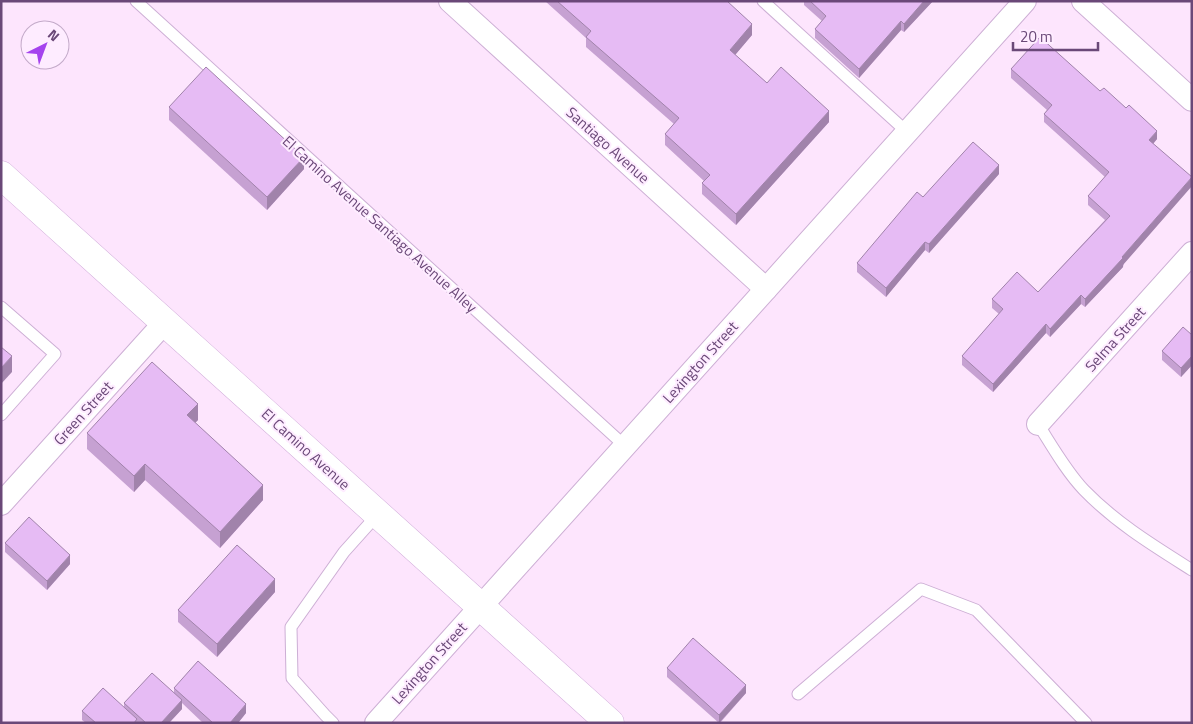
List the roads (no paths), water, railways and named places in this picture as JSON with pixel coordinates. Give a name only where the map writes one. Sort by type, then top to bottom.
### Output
[{"type":"main road","name":"El Camino Avenue","points":[[4,182],[166,322],[610,723]]},
{"type":"street","name":"Santiago Avenue","points":[[450,1],[766,289]]},
{"type":"street","name":"Lexington Street","points":[[376,723],[1025,1]]},
{"type":"street","points":[[1083,1],[1192,100]]},
{"type":"street","name":"Selma Street","points":[[1038,424],[1192,254]]},
{"type":"street","name":"Green Street","points":[[1,504],[166,322]]},
{"type":"lane","name":"El Camino Avenue Santiago Avenue Alley","points":[[136,1],[625,446]]},
{"type":"lane","points":[[763,1],[907,132]]},
{"type":"lane","points":[[1,307],[55,354],[1,415]]},
{"type":"lane","points":[[1038,424],[1070,473],[1084,490],[1124,526],[1192,570]]},
{"type":"lane","points":[[334,723],[292,678],[291,627],[344,552],[378,514]]},
{"type":"lane","points":[[798,694],[921,589],[976,610],[1086,723]]}]
